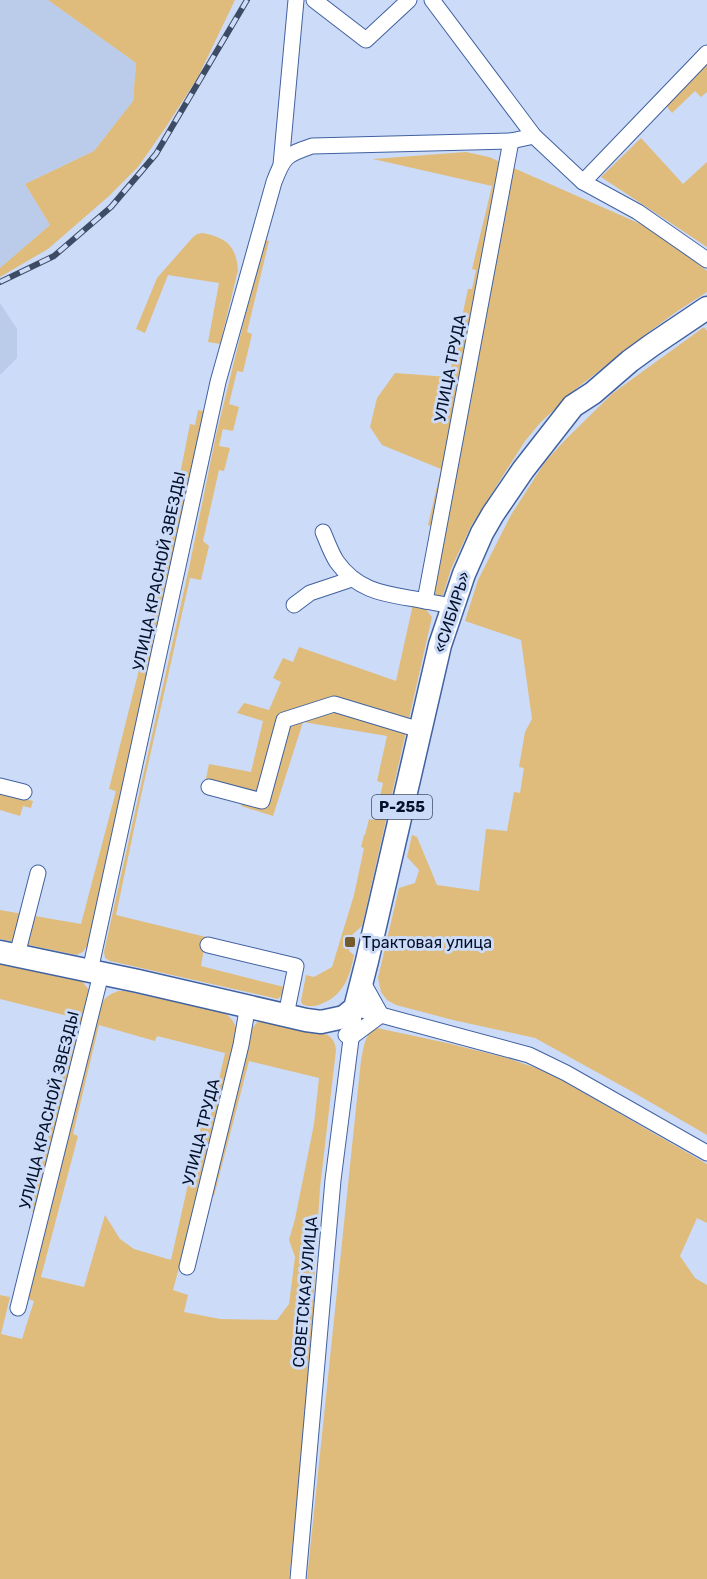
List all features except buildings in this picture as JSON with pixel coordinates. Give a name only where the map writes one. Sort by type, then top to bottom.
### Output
[{"type":"highway","name":"«СИБИРЬ»","points":[[355,1008],[440,645],[471,554],[493,514],[523,470],[573,406],[593,393],[630,361],[707,308]]},
{"type":"highway","points":[[8,953],[321,1022],[344,1017],[355,1008]]},
{"type":"street","name":"УЛИЦА КРАСНОЙ ЗВЕЗДЫ","points":[[18,1308],[95,972],[218,382],[274,182],[281,165],[296,0]]},
{"type":"street","points":[[314,0],[366,40],[409,0]]},
{"type":"street","points":[[432,0],[534,136],[583,182],[638,212],[707,260]]},
{"type":"street","points":[[583,182],[707,53]]},
{"type":"street","points":[[281,165],[291,153],[312,146],[511,141],[534,136]]},
{"type":"street","name":"УЛИЦА ТРУДА","points":[[425,601],[511,141]]},
{"type":"street","points":[[323,532],[336,560],[352,579],[373,590],[452,606]]},
{"type":"street","points":[[294,605],[310,593],[352,579]]},
{"type":"street","points":[[209,787],[262,801],[284,720],[334,704],[420,730]]},
{"type":"street","points":[[0,786],[24,792]]},
{"type":"street","points":[[8,953],[38,873]]},
{"type":"street","points":[[208,945],[296,966],[286,1015]]},
{"type":"street","points":[[362,981],[381,1015]]},
{"type":"street","name":"УЛИЦА ТРУДА","points":[[187,1267],[241,1045],[248,1005]]},
{"type":"street","points":[[355,1008],[529,1055],[566,1073],[707,1153]]},
{"type":"street","name":"СОВЕТСКАЯ УЛИЦА","points":[[298,1579],[333,1180],[355,1008]]},
{"type":"street","points":[[331,1020],[350,1038],[381,1015]]},
{"type":"shaded area","points":[[0,0],[48,0],[136,63],[133,101],[94,151],[25,184],[50,225],[0,268]]},
{"type":"shaded area","points":[[48,0],[235,0],[198,77],[138,167],[109,196],[48,249],[0,277],[0,268],[50,225],[25,184],[94,151],[133,101],[136,63]]},
{"type":"shaded area","points":[[707,63],[707,92],[701,97],[695,91],[672,113],[664,103]]},
{"type":"shaded area","points":[[641,138],[683,184],[707,162],[707,247],[601,177]]},
{"type":"shaded area","points":[[466,152],[489,157],[645,226],[672,243],[707,271],[707,292],[650,331],[577,388],[540,423],[525,441],[471,526],[451,569],[443,595],[438,597],[431,596],[433,527],[428,525],[441,469],[382,445],[370,427],[377,398],[395,373],[449,377],[468,289],[472,289],[476,270],[472,269],[492,186],[373,159]]},
{"type":"shaded area","points":[[203,233],[224,240],[232,249],[237,261],[238,270],[220,344],[208,342],[219,283],[168,275],[145,333],[136,329],[157,278],[193,237]]},
{"type":"shaded area","points":[[264,240],[269,241],[247,332],[252,334],[243,372],[237,371],[229,404],[239,407],[233,431],[223,429],[219,446],[230,448],[224,471],[219,470],[203,541],[209,546],[201,580],[190,578],[116,915],[206,937],[201,966],[284,987],[278,999],[110,961],[105,958],[104,952],[216,435]]},
{"type":"shaded area","points":[[0,303],[17,329],[17,358],[0,375]]},
{"type":"shaded area","points":[[704,327],[707,331],[707,1135],[535,1038],[396,1005],[387,1000],[381,992],[378,978],[399,888],[415,883],[419,870],[407,857],[412,835],[417,837],[437,885],[479,891],[486,829],[507,831],[514,792],[520,793],[524,768],[519,767],[525,732],[532,719],[521,640],[465,621],[478,580],[511,515],[545,462],[613,393]]},
{"type":"shaded area","points":[[198,410],[206,412],[90,941],[83,952],[76,955],[0,939],[0,910],[81,924],[116,791],[109,789],[148,634],[190,424],[195,425]]},
{"type":"shaded area","points":[[413,604],[424,607],[432,617],[362,926],[353,934],[350,942],[348,940],[346,946],[354,955],[348,978],[340,991],[318,1005],[307,1006],[301,1001],[306,975],[314,977],[332,967],[354,895],[364,848],[361,847],[364,835],[369,819],[375,820],[383,783],[377,781],[387,736],[303,722],[273,816],[241,806],[242,802],[203,793],[209,764],[251,772],[263,721],[237,713],[244,703],[269,710],[281,682],[273,678],[283,658],[293,662],[299,647],[396,681]]},
{"type":"shaded area","points":[[0,792],[33,801],[31,808],[23,806],[20,816],[0,810]]},
{"type":"shaded area","points":[[0,961],[81,980],[89,990],[38,1213],[31,1211],[76,1018],[0,999]]},
{"type":"shaded area","points":[[118,991],[225,1013],[236,1028],[237,1040],[182,1264],[180,1264],[173,1290],[188,1295],[184,1312],[220,1319],[277,1320],[289,1304],[295,1257],[289,1240],[314,1124],[319,1078],[249,1061],[214,1196],[211,1195],[251,1029],[263,1020],[269,1020],[328,1035],[335,1043],[320,1188],[313,1323],[289,1579],[0,1579],[0,1295],[10,1297],[1,1334],[22,1339],[34,1301],[28,1299],[101,1005],[106,998]],"holes":[[[99,1025],[155,1041],[157,1036],[225,1053],[211,1115],[204,1113],[171,1260],[134,1249],[120,1239],[105,1215],[84,1287],[41,1277],[78,1136],[73,1134]]]},
{"type":"shaded area","points":[[377,1028],[507,1058],[536,1068],[563,1081],[707,1164],[707,1223],[697,1218],[680,1256],[695,1278],[707,1285],[707,1579],[307,1579],[361,1060],[369,1033]]},
{"type":"railway","points":[[0,282],[54,256],[111,207],[156,154],[247,0]]},
{"type":"place","name":"Трактовая улица","points":[[350,942]]}]
